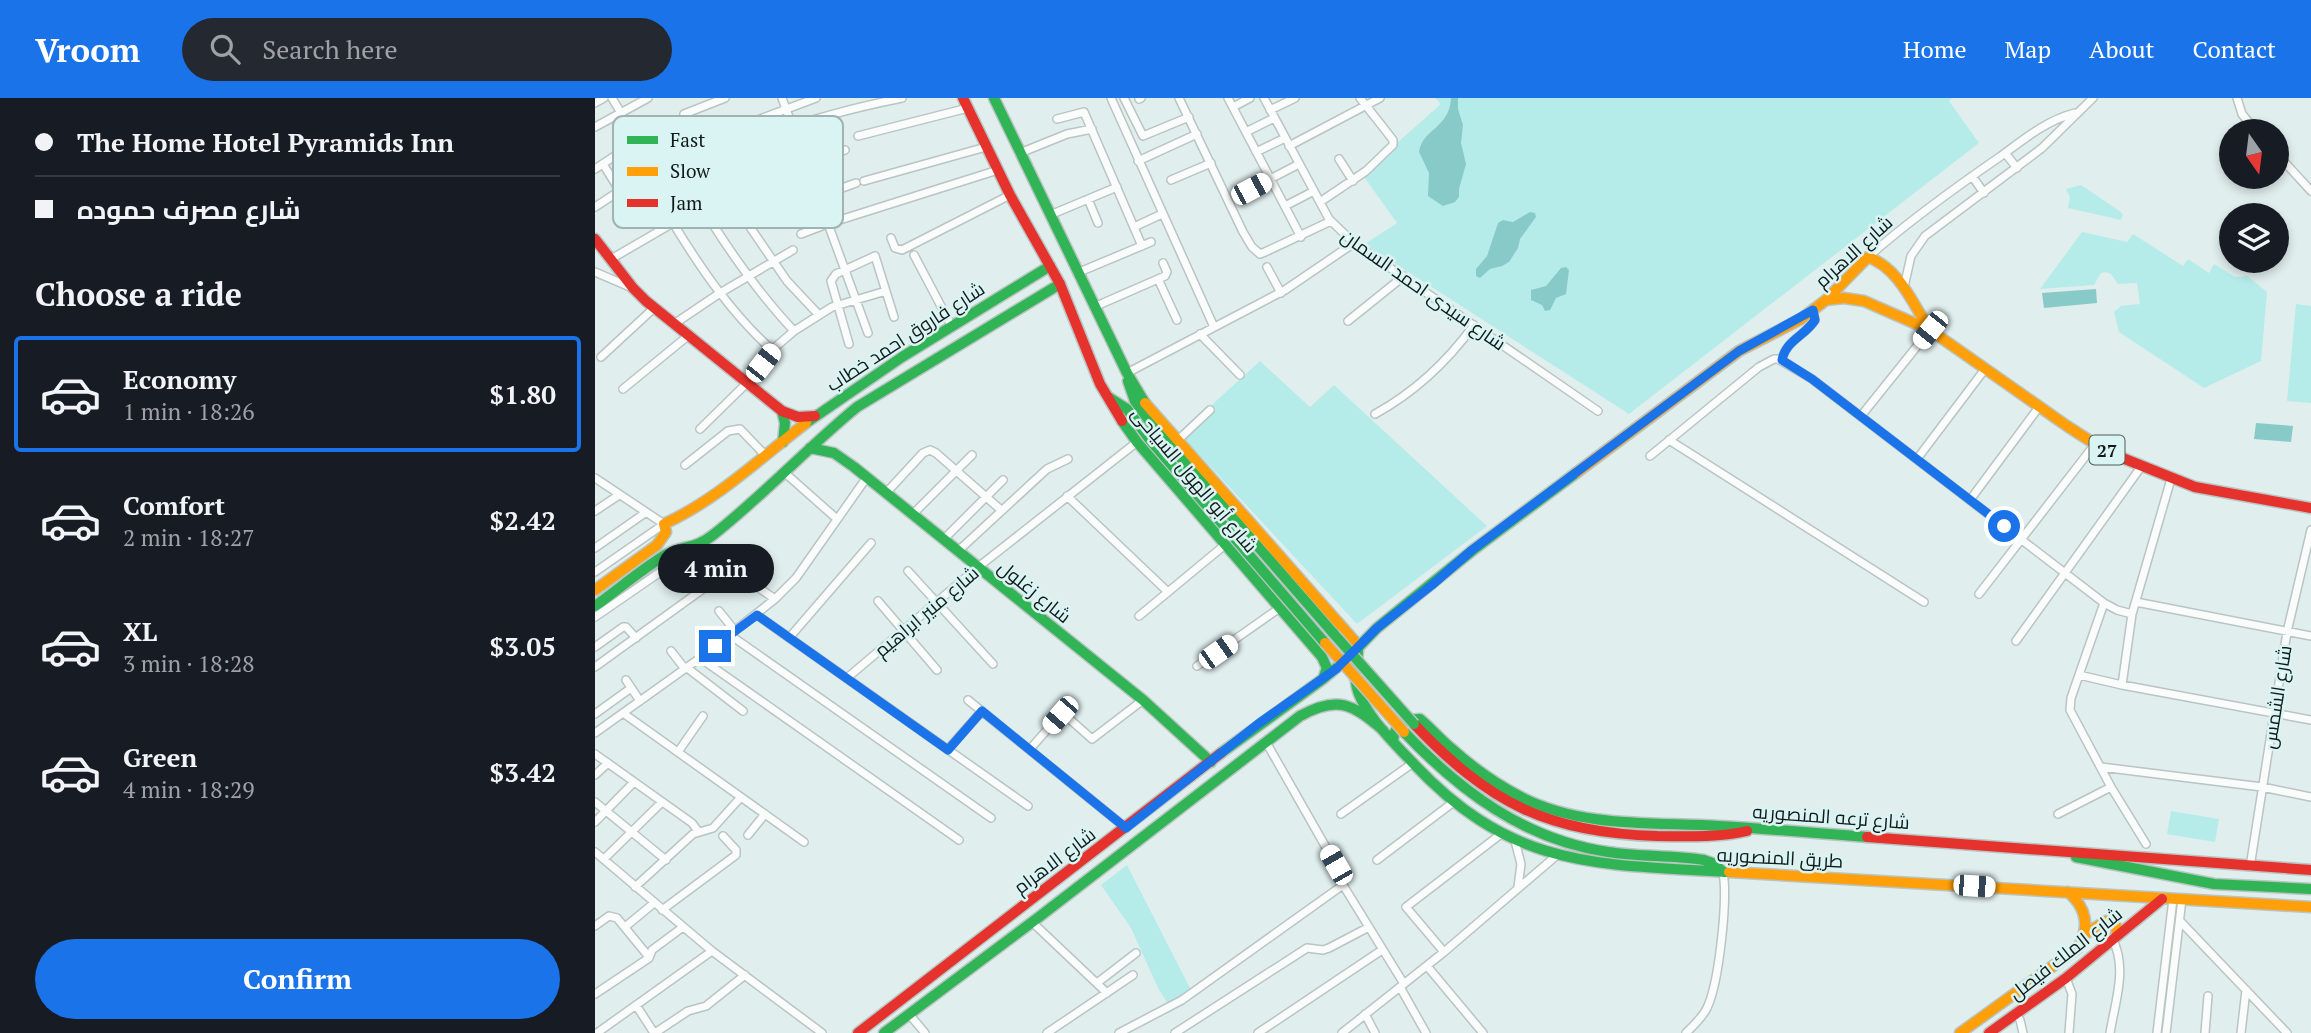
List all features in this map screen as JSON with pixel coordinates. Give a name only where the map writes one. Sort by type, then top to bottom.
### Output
[{"type":"main road","name":"شارع أبو الهول السياحى","points":[[963,98],[1010,195],[1060,284],[1107,397],[1137,442],[1322,657]]},
{"type":"main road","name":"شارع أبو الهول السياحى","points":[[994,98],[1077,273],[1127,373],[1145,402],[1355,642]]},
{"type":"main road","points":[[595,239],[633,288],[654,308],[782,411],[799,416],[816,415]]},
{"type":"main road","name":"27","points":[[1868,257],[1887,265],[1897,275],[1930,330]]},
{"type":"main road","name":"شارع الاهرام","points":[[859,1033],[1258,724],[1323,679],[1355,642],[1426,590],[1472,550],[1739,351],[1813,310],[1868,257]]},
{"type":"main road","name":"شارع فاروق احمد خطاب","points":[[664,524],[688,515],[728,487],[816,415],[951,325],[1050,266]]},
{"type":"main road","points":[[1023,282],[1031,287],[1034,300]]},
{"type":"main road","name":"شارع فاروق احمد خطاب","points":[[698,547],[749,506],[828,431],[867,400],[1060,284]]},
{"type":"main road","name":"27","points":[[1826,300],[1864,300],[1930,330],[2095,444],[2141,467],[2171,479],[2220,492],[2311,508]]},
{"type":"main road","points":[[1127,373],[1132,395],[1153,426],[1433,746],[1472,780],[1525,811],[1583,830],[1628,835],[1716,836],[1733,835],[1754,828]]},
{"type":"main road","points":[[1107,397],[1127,409],[1150,440],[1369,693],[1424,755],[1463,789],[1513,821],[1558,841],[1607,852],[1699,859],[1715,864],[1724,872]]},
{"type":"main road","points":[[782,411],[785,423],[783,442]]},
{"type":"main road","points":[[828,431],[833,452]]},
{"type":"main road","name":"شارع زغلول","points":[[810,448],[833,452],[867,477],[1143,700],[1211,762]]},
{"type":"main road","points":[[595,590],[657,545],[666,533],[664,524]]},
{"type":"main road","points":[[595,606],[669,554],[683,548],[698,547]]},
{"type":"main road","points":[[1322,657],[1340,656],[1355,642]]},
{"type":"main road","name":"طريق المنصوريه","points":[[1355,642],[1358,693],[1362,702],[1413,763],[1455,801],[1501,834],[1556,856],[1610,865],[2311,907]]},
{"type":"main road","points":[[1322,657],[1327,667],[1323,679]]},
{"type":"main road","name":"شارع الاهرام","points":[[884,1033],[1036,920],[1300,716],[1328,703],[1357,708],[1383,730]]},
{"type":"main road","name":"شارع ترعه المنصوريه","points":[[1393,741],[1394,732],[1399,725],[1411,719],[1420,719],[1457,754],[1497,783],[1531,801],[1565,813],[1632,824],[1754,828],[2311,870]]},
{"type":"main road","points":[[2060,851],[2079,858],[2188,880],[2241,886],[2311,889]]},
{"type":"main road","points":[[1055,882],[1058,894],[1067,896]]},
{"type":"main road","name":"شارع الملك فيصل","points":[[1960,1033],[2078,948],[2087,926],[2084,910],[2068,892]]},
{"type":"main road","name":"شارع الملك فيصل","points":[[1989,1033],[2066,978],[2162,899]]},
{"type":"main road","points":[[1029,901],[1037,907],[1036,920]]},
{"type":"main road","points":[[2085,934],[2106,921],[2116,926],[2114,936]]},
{"type":"street","points":[[595,103],[604,98]]},
{"type":"street","points":[[612,98],[621,113]]},
{"type":"street","points":[[616,116],[648,98]]},
{"type":"street","points":[[684,114],[725,98]]},
{"type":"street","points":[[782,98],[788,116]]},
{"type":"street","points":[[767,116],[816,98]]},
{"type":"street","points":[[829,116],[902,98]]},
{"type":"street","points":[[1111,98],[1214,327]]},
{"type":"street","points":[[1123,98],[1143,136],[1189,117]]},
{"type":"street","points":[[1179,98],[1243,232],[1255,251],[1260,254],[1331,221]]},
{"type":"street","points":[[1228,98],[1301,237]]},
{"type":"street","points":[[1233,107],[1250,98]]},
{"type":"street","name":"شارع سيدى احمد السمان","points":[[1264,98],[1331,221],[1354,243],[1598,411]]},
{"type":"street","points":[[1246,132],[1295,98]]},
{"type":"street","points":[[1320,202],[1353,181],[1394,144],[1393,139],[1360,98]]},
{"type":"street","points":[[1256,152],[1287,142],[1380,98]]},
{"type":"street","name":"شارع الاهرام","points":[[1904,287],[1909,263],[1920,242],[1931,231],[2042,148],[2093,98]]},
{"type":"street","points":[[2237,98],[2246,119]]},
{"type":"street","points":[[858,136],[968,108]]},
{"type":"street","points":[[1057,119],[1084,112],[1142,246]]},
{"type":"street","name":"شارع الاهرام","points":[[1868,257],[1972,176],[2032,134],[2053,121],[2076,113]]},
{"type":"street","points":[[595,128],[613,118]]},
{"type":"street","points":[[1020,153],[1043,142],[1092,129]]},
{"type":"street","points":[[1138,162],[1197,134]]},
{"type":"street","points":[[2032,134],[2042,148]]},
{"type":"street","points":[[843,187],[986,146]]},
{"type":"street","points":[[2005,153],[2017,168]]},
{"type":"street","points":[[595,169],[613,157]]},
{"type":"street","points":[[1339,159],[1353,181]]},
{"type":"street","points":[[1171,180],[1211,163]]},
{"type":"street","points":[[603,164],[613,181]]},
{"type":"street","points":[[1251,189],[1299,164]]},
{"type":"street","points":[[2289,167],[2311,191]]},
{"type":"street","points":[[843,219],[998,170]]},
{"type":"street","points":[[1972,176],[1984,193]]},
{"type":"street","points":[[1050,215],[1117,187]]},
{"type":"street","points":[[1285,206],[1314,191]]},
{"type":"street","points":[[595,207],[613,195]]},
{"type":"street","points":[[891,238],[895,248],[902,250],[1010,195]]},
{"type":"street","points":[[1088,200],[1098,223]]},
{"type":"street","points":[[1134,227],[1162,214]]},
{"type":"street","points":[[611,259],[664,228]]},
{"type":"street","points":[[676,228],[737,315],[772,351]]},
{"type":"street","points":[[715,228],[747,277],[793,331]]},
{"type":"street","points":[[751,228],[786,281],[818,314]]},
{"type":"street","points":[[801,234],[817,228]]},
{"type":"street","points":[[828,228],[868,333]]},
{"type":"street","points":[[1077,273],[1151,242]]},
{"type":"street","points":[[1127,373],[1281,293],[1354,243]]},
{"type":"street","points":[[674,324],[793,250]]},
{"type":"street","points":[[914,255],[951,325]]},
{"type":"street","points":[[849,344],[832,278],[844,270],[874,256],[894,317]]},
{"type":"street","points":[[1094,307],[1167,274],[1163,263]]},
{"type":"street","points":[[1267,267],[1281,293]]},
{"type":"street","points":[[595,272],[633,288]]},
{"type":"street","points":[[1348,321],[1404,276]]},
{"type":"street","points":[[1158,279],[1177,320]]},
{"type":"street","points":[[700,429],[748,382],[772,351],[793,331],[838,304],[886,291]]},
{"type":"street","points":[[601,357],[654,308]]},
{"type":"street","points":[[1782,360],[1788,345],[1811,327],[1815,320],[1813,310]]},
{"type":"street","points":[[1375,414],[1401,399],[1425,380],[1451,354],[1474,325]]},
{"type":"street","points":[[1861,416],[1930,330]]},
{"type":"street","points":[[1200,334],[1240,375]]},
{"type":"street","points":[[623,389],[689,335]]},
{"type":"street","points":[[1650,456],[1759,367],[1774,359],[1782,360],[1812,379],[2104,603],[2132,614]]},
{"type":"street","points":[[1917,459],[1985,369]]},
{"type":"street","points":[[1970,500],[2039,407]]},
{"type":"street","points":[[1177,441],[1210,410]]},
{"type":"street","points":[[685,465],[736,428],[766,456]]},
{"type":"street","points":[[1669,440],[1924,602]]},
{"type":"street","name":"شارع منير ابراهيم","points":[[847,678],[977,568],[1137,442]]},
{"type":"street","points":[[1979,594],[2095,444]]},
{"type":"street","points":[[886,493],[923,453],[930,450],[1001,510]]},
{"type":"street","points":[[912,515],[972,455]]},
{"type":"street","points":[[957,552],[1047,469],[1067,459]]},
{"type":"street","points":[[2016,642],[2141,467]]},
{"type":"street","points":[[785,473],[837,519]]},
{"type":"street","points":[[595,733],[700,658],[775,599],[796,578],[867,477]]},
{"type":"street","points":[[595,478],[664,524],[595,572]]},
{"type":"street","points":[[2122,685],[2132,614],[2171,479]]},
{"type":"street","points":[[943,540],[1003,480]]},
{"type":"street","points":[[595,511],[619,495]]},
{"type":"street","points":[[1067,496],[1168,592]]},
{"type":"street","points":[[595,548],[645,513]]},
{"type":"street","name":"شارع الشمس","points":[[2250,867],[2287,632],[2311,530]]},
{"type":"street","points":[[789,638],[871,543]]},
{"type":"street","points":[[1139,616],[1226,544]]},
{"type":"street","points":[[595,617],[698,547],[775,599]]},
{"type":"street","points":[[595,667],[732,568]]},
{"type":"street","points":[[2301,568],[2311,570]]},
{"type":"street","points":[[908,571],[993,664]]},
{"type":"street","points":[[878,601],[937,670]]},
{"type":"street","points":[[2136,602],[2311,636]]},
{"type":"street","points":[[2104,603],[2071,698],[2070,710],[2111,787],[2146,844]]},
{"type":"street","points":[[1197,666],[1281,607]]},
{"type":"street","points":[[719,611],[733,633],[991,818]]},
{"type":"street","points":[[757,615],[1028,806]]},
{"type":"street","points":[[595,647],[626,626],[636,638]]},
{"type":"street","points":[[671,651],[686,668],[743,711]]},
{"type":"street","points":[[700,658],[959,840]]},
{"type":"street","points":[[2079,676],[2311,720]]},
{"type":"street","points":[[626,680],[640,701]]},
{"type":"street","points":[[595,714],[631,688]]},
{"type":"street","points":[[968,700],[1126,828]]},
{"type":"street","points":[[1030,749],[1061,714],[1092,739],[1143,700]]},
{"type":"street","points":[[948,750],[982,711]]},
{"type":"street","points":[[623,713],[804,842]]},
{"type":"street","points":[[678,752],[703,716]]},
{"type":"street","points":[[1266,742],[1336,865],[1343,885],[1383,950],[1426,1033]]},
{"type":"street","points":[[595,754],[694,825],[698,831]]},
{"type":"street","points":[[595,775],[608,763]]},
{"type":"street","points":[[1341,814],[1413,763]]},
{"type":"street","points":[[2101,767],[2311,797]]},
{"type":"street","points":[[595,822],[634,782]]},
{"type":"street","points":[[2058,814],[2111,787]]},
{"type":"street","points":[[635,887],[698,831],[713,828],[741,797]]},
{"type":"street","points":[[1377,860],[1455,801]]},
{"type":"street","points":[[595,802],[666,860]]},
{"type":"street","points":[[604,859],[662,802]]},
{"type":"street","points":[[748,835],[765,814]]},
{"type":"street","points":[[1444,952],[1406,907],[1501,834]]},
{"type":"street","points":[[662,910],[736,855],[736,849],[723,836]]},
{"type":"street","points":[[1515,841],[1521,864],[1518,887]]},
{"type":"street","points":[[595,852],[712,951],[822,1033]]},
{"type":"street","points":[[1342,1033],[1444,952],[1556,856]]},
{"type":"street","points":[[1686,1033],[1702,1016],[1712,994],[1725,903],[1724,872]]},
{"type":"street","points":[[1118,1033],[1182,1000],[1343,885]]},
{"type":"street","points":[[2167,1033],[2180,920],[2178,899]]},
{"type":"street","points":[[2157,1033],[2178,899]]},
{"type":"street","points":[[625,928],[654,903]]},
{"type":"street","points":[[595,926],[609,916],[617,918],[649,957]]},
{"type":"street","points":[[1036,920],[1107,993]]},
{"type":"street","points":[[2180,920],[2287,1033]]},
{"type":"street","points":[[595,994],[649,957],[652,950],[683,927]]},
{"type":"street","points":[[1175,1033],[1307,948],[1329,948],[1369,927]]},
{"type":"street","points":[[2110,1033],[2121,968],[2114,936]]},
{"type":"street","points":[[1258,1033],[1383,950]]},
{"type":"street","points":[[597,1033],[712,951]]},
{"type":"street","points":[[1097,983],[1136,953]]},
{"type":"street","points":[[1427,966],[1482,1033]]},
{"type":"street","points":[[636,1005],[655,1033],[688,1011],[703,1008],[745,975]]},
{"type":"street","points":[[1047,1033],[1133,975]]},
{"type":"street","points":[[2066,978],[2072,994],[2069,1033]]},
{"type":"street","points":[[2241,1033],[2246,990]]},
{"type":"street","points":[[2205,1033],[2209,996]]},
{"type":"street","points":[[909,1014],[925,1033]]},
{"type":"street","points":[[1365,1014],[1375,1033]]},
{"type":"street","points":[[2016,1014],[2023,1033]]},
{"type":"shaded area","points":[[1435,98],[1952,98],[1949,101],[1979,143],[1629,414],[1365,244],[1397,223],[1362,174],[1441,104]]},
{"type":"shaded area","points":[[1451,98],[1458,98],[1463,125],[1461,143],[1466,164],[1459,197],[1455,202],[1443,206],[1428,196],[1429,173],[1419,152],[1425,138],[1446,116]]},
{"type":"shaded area","points":[[2081,185],[2121,212],[2121,220],[2068,208],[2070,197],[2066,189]]},
{"type":"shaded area","points":[[1530,212],[1535,213],[1536,217],[1520,239],[1509,262],[1490,269],[1480,278],[1476,276],[1476,269],[1487,256],[1498,223],[1503,220],[1513,222]]},
{"type":"shaded area","points":[[2082,232],[2127,242],[2133,234],[2183,266],[2188,259],[2209,273],[2214,264],[2219,267],[2219,273],[2229,273],[2235,277],[2247,276],[2267,292],[2261,361],[2204,388],[2119,332],[2114,312],[2121,306],[2140,304],[2137,283],[2118,284],[2111,275],[2104,272],[2094,285],[2040,289]]},
{"type":"shaded area","points":[[1566,267],[1569,270],[1566,294],[1556,298],[1550,310],[1545,311],[1542,305],[1531,300],[1531,290],[1546,286],[1561,268]]},
{"type":"shaded area","points":[[2096,289],[2097,303],[2044,308],[2042,293]]},
{"type":"shaded area","points":[[2296,304],[2311,306],[2311,403],[2287,401]]},
{"type":"shaded area","points":[[1260,361],[1310,407],[1334,385],[1487,526],[1357,624],[1180,434]]},
{"type":"shaded area","points":[[2256,423],[2293,426],[2291,442],[2254,439]]},
{"type":"shaded area","points":[[2171,811],[2219,819],[2215,842],[2167,834]]},
{"type":"shaded area","points":[[1127,865],[1191,990],[1168,1004],[1131,928],[1101,885]]},
{"type":"traffic: fast","points":[[994,98],[1127,373],[1145,403]]},
{"type":"traffic: fast","points":[[806,423],[902,357],[1050,266]]},
{"type":"traffic: fast","points":[[595,606],[660,558],[701,543],[713,535],[857,407],[1060,284]]},
{"type":"traffic: fast","points":[[1128,381],[1135,401],[1153,426],[1334,634]]},
{"type":"traffic: fast","points":[[1108,397],[1127,409],[1150,440],[1325,643]]},
{"type":"traffic: fast","points":[[782,411],[785,423],[783,442]]},
{"type":"traffic: fast","points":[[1122,421],[1137,442],[1322,657],[1327,668],[1323,679]]},
{"type":"traffic: fast","points":[[810,448],[834,453],[854,467],[1143,700],[1211,762]]},
{"type":"traffic: fast","points":[[1221,753],[1323,679],[1377,628],[1473,550],[1576,473]]},
{"type":"traffic: fast","points":[[1334,634],[1414,724]]},
{"type":"traffic: fast","points":[[1358,645],[1356,682],[1358,692],[1370,714],[1413,763],[1450,798],[1485,824],[1521,842],[1596,862],[1729,872]]},
{"type":"traffic: fast","points":[[884,1033],[1300,716],[1325,706],[1344,705],[1362,714],[1383,730]]},
{"type":"traffic: fast","points":[[1393,741],[1401,724],[1420,719],[1459,755],[1493,781],[1521,797],[1568,814],[1618,822],[1867,837]]},
{"type":"traffic: fast","points":[[1404,732],[1425,754],[1471,793],[1496,810],[1549,836],[1608,852],[1704,860],[1715,864],[1723,872]]},
{"type":"traffic: fast","points":[[2076,857],[2214,884],[2311,889]]},
{"type":"traffic: slow","points":[[1576,473],[1739,351],[1801,319],[1826,300],[1868,257],[1879,262],[1897,278],[1930,330]]},
{"type":"traffic: slow","points":[[1826,300],[1844,298],[1864,301],[1930,330],[2067,426],[2125,459]]},
{"type":"traffic: slow","points":[[1145,403],[1358,645]]},
{"type":"traffic: slow","points":[[595,590],[657,545],[666,532],[664,524],[720,491],[806,423]]},
{"type":"traffic: slow","points":[[1325,643],[1404,732]]},
{"type":"traffic: slow","points":[[1729,872],[2311,907]]},
{"type":"traffic: slow","points":[[1960,1033],[2078,948],[2084,933],[2085,918],[2083,911],[2068,892]]},
{"type":"traffic: slow","points":[[2085,934],[2106,921],[2116,926],[2117,935]]},
{"type":"traffic: jam","points":[[963,98],[1010,195],[1060,284],[1100,384],[1122,421]]},
{"type":"traffic: jam","points":[[595,239],[646,301],[782,411],[798,417],[815,416]]},
{"type":"traffic: jam","points":[[2125,459],[2195,487],[2311,508]]},
{"type":"traffic: jam","points":[[1414,724],[1468,774],[1495,793],[1552,820],[1618,834],[1713,836],[1747,831]]},
{"type":"traffic: jam","points":[[858,1033],[1221,753]]},
{"type":"traffic: jam","points":[[1867,837],[2311,870]]},
{"type":"traffic: jam","points":[[1989,1033],[2066,978],[2162,899]]},
{"type":"route","points":[[715,646],[757,615],[948,750],[982,711],[1126,828],[1258,724],[1336,669],[1377,628],[1472,550],[1739,351],[1813,310],[1815,320],[1811,327],[1788,345],[1782,360],[1812,379],[2004,526]]}]
